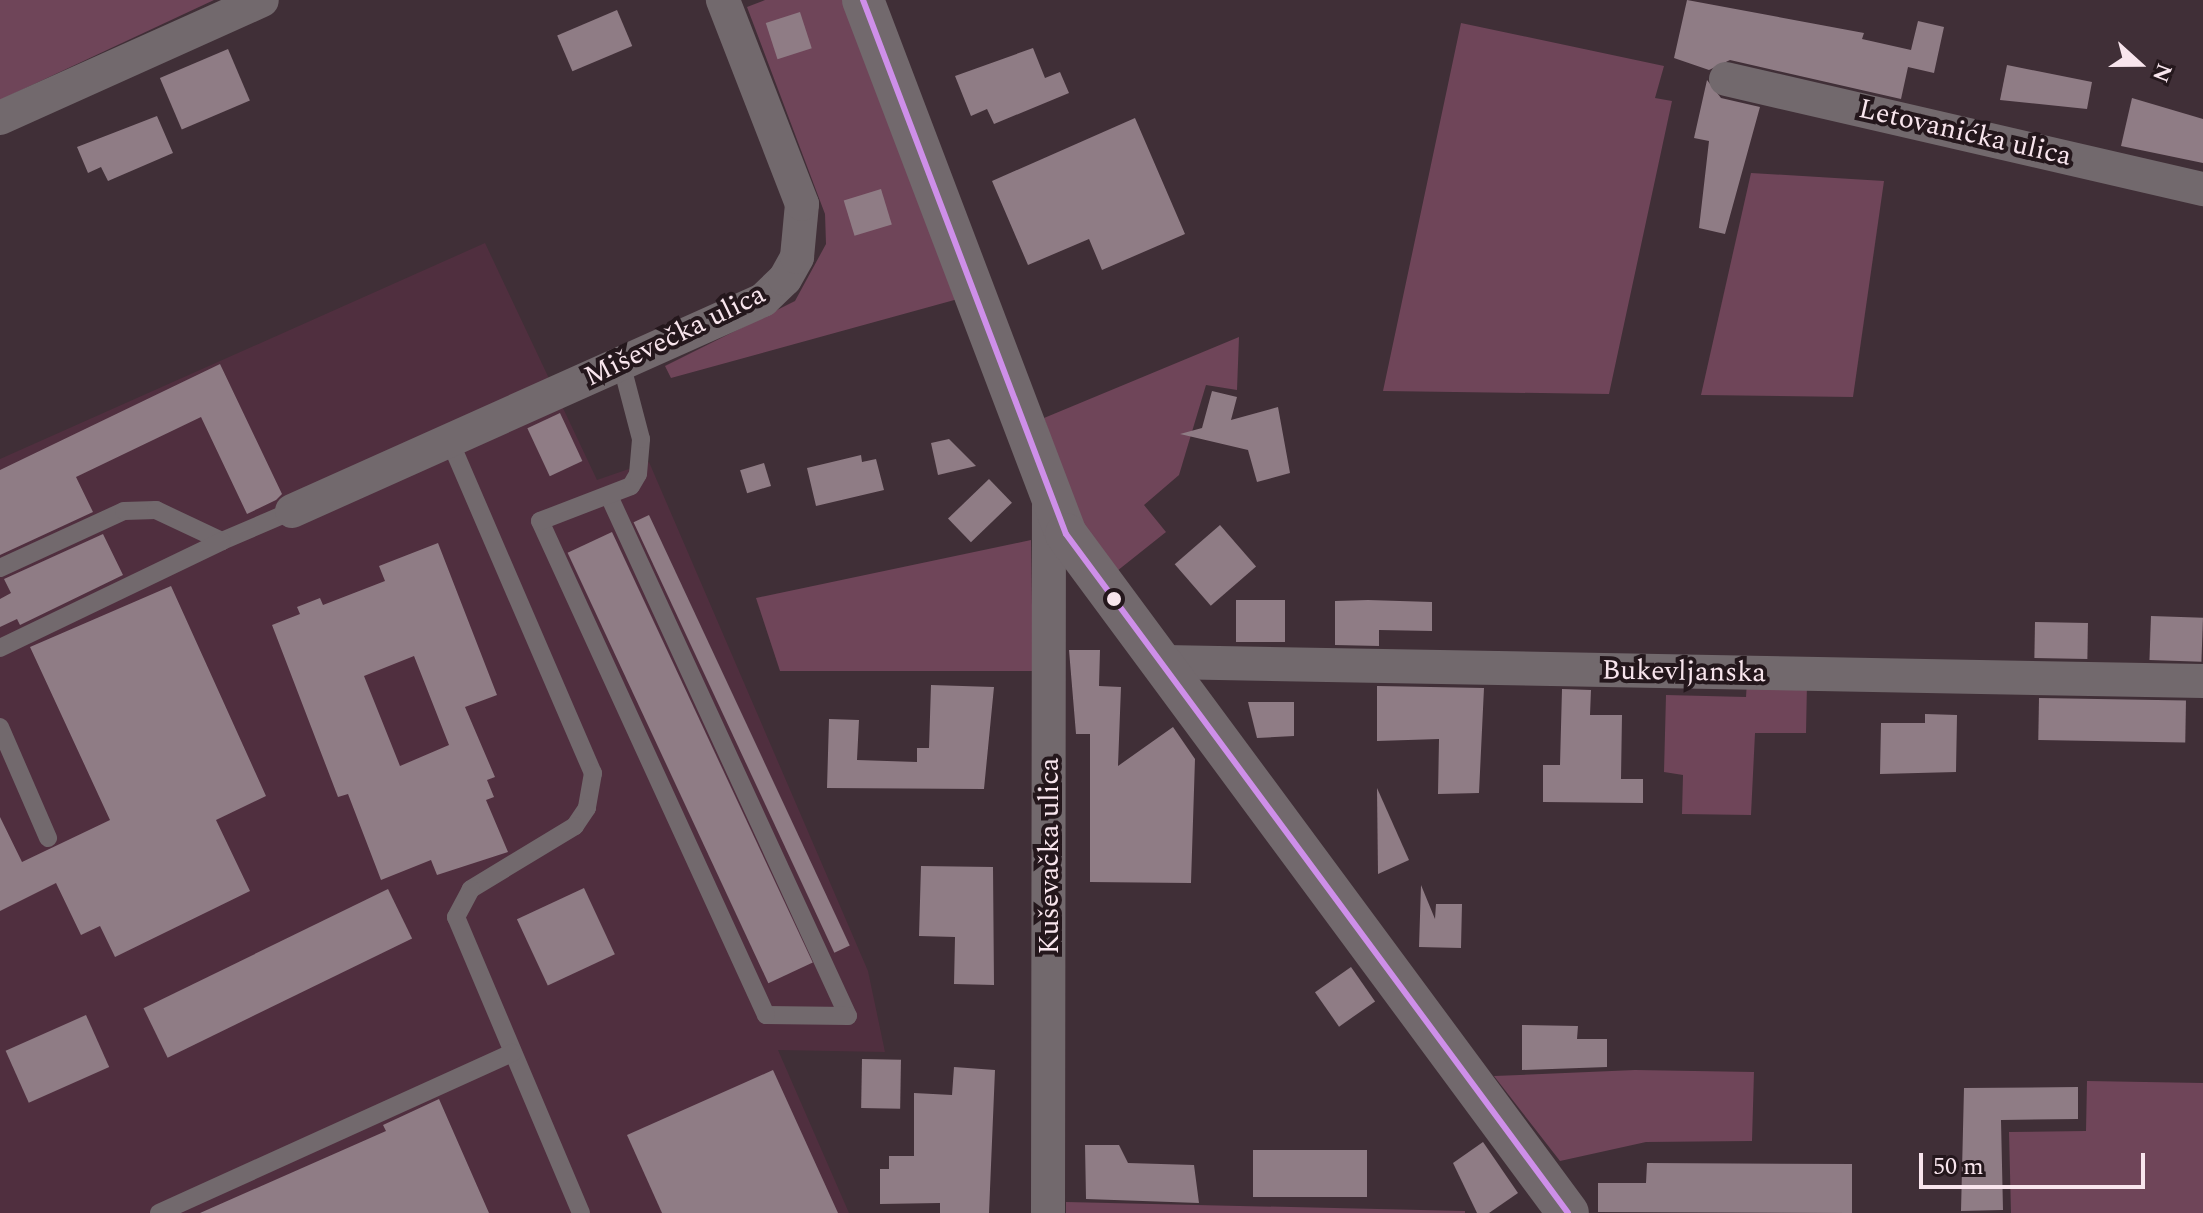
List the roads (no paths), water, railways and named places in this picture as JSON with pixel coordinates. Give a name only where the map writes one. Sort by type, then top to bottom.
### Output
[{"type":"street","points":[[0,118],[262,0]]},
{"type":"street","name":"Miševečka ulica","points":[[292,511],[763,300],[797,257],[802,204],[792,167],[723,0]]},
{"type":"street","points":[[863,0],[1049,500],[1087,566],[1165,662],[1568,1213]]},
{"type":"street","name":"Letovanićka ulica","points":[[1726,79],[2203,189]]},
{"type":"street","name":"Kuševačka ulica","points":[[1048,1213],[1049,500]]},
{"type":"street","name":"Bukevljanska","points":[[1165,662],[2203,681]]},
{"type":"lane","points":[[609,496],[848,1016],[766,1015],[540,521],[631,486],[641,458],[621,363]]},
{"type":"lane","points":[[449,439],[593,773],[587,808],[575,826],[460,900],[463,943],[581,1213]]},
{"type":"lane","points":[[0,568],[124,511],[156,510],[222,541]]},
{"type":"lane","points":[[0,648],[222,541],[292,511]]},
{"type":"lane","points":[[0,727],[8,776],[48,838]]},
{"type":"lane","points":[[159,1213],[512,1053]]}]
